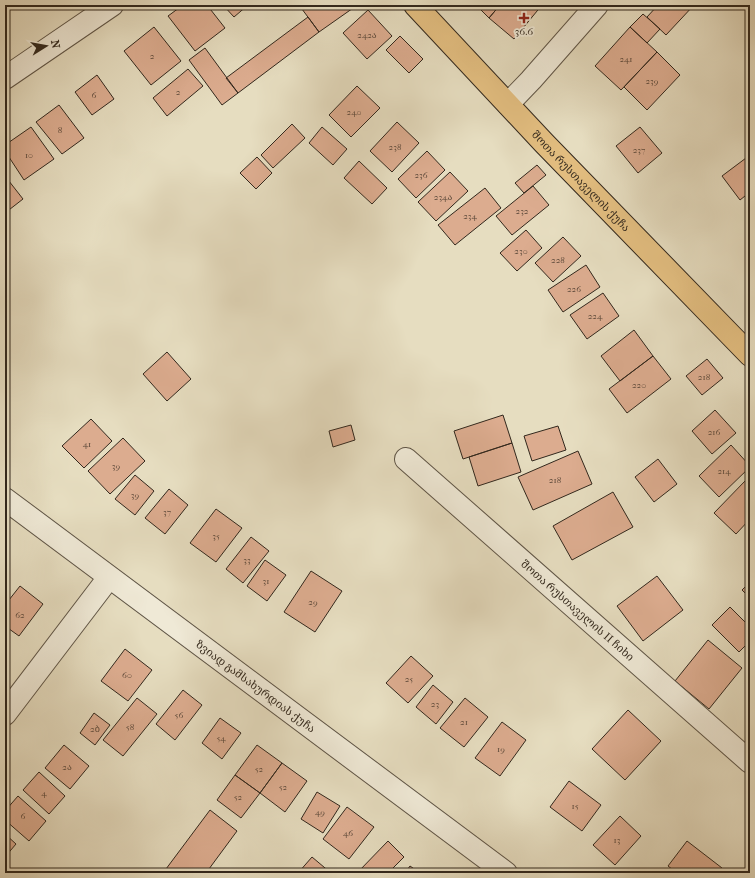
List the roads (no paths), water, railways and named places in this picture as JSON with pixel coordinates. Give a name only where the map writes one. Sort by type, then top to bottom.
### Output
[{"type":"main road","name":"შოთა რუსთაველის ქუჩა","points":[[415,5],[544,143],[750,355]]},
{"type":"street","points":[[5,78],[112,5]]},
{"type":"street","points":[[508,104],[597,5]]},
{"type":"street","name":"შოთა რუსთაველის II ჩიხი","points":[[406,459],[750,762]]},
{"type":"street","name":"ზვიად გამსახურდიას ქუჩა","points":[[5,499],[506,873]]},
{"type":"street","points":[[5,714],[104,584],[111,579]]},
{"type":"place","name":"36.6","points":[[524,18]]}]
